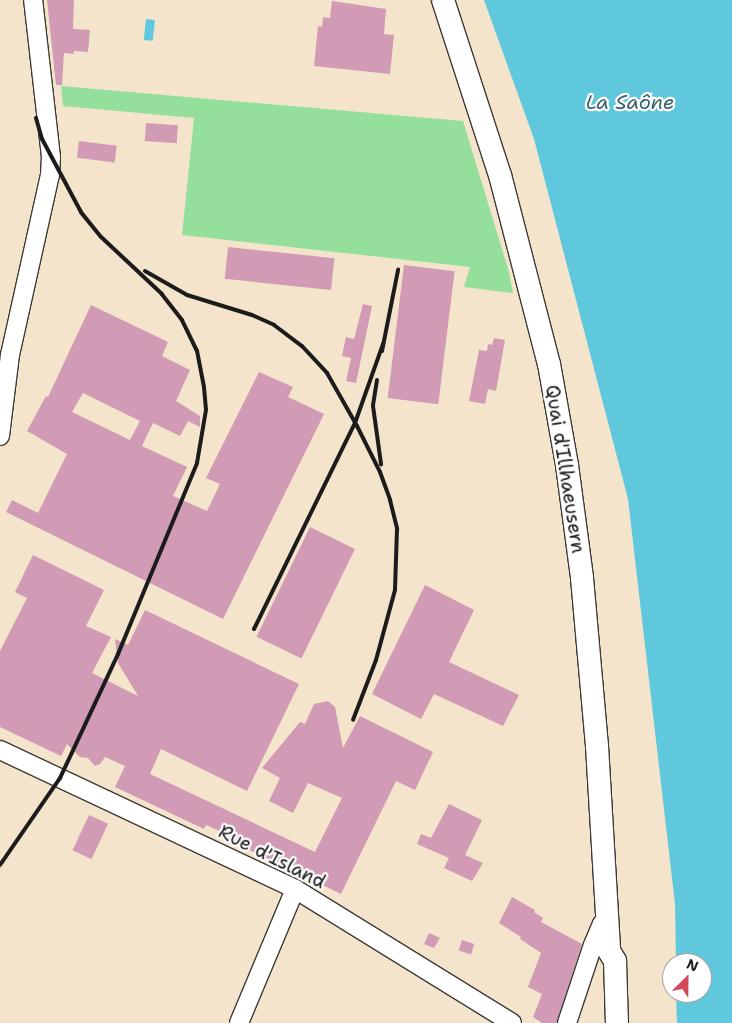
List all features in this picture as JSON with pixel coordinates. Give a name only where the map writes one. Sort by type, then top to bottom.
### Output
[{"type":"main road","name":"Quai d'Illhaeusern","points":[[443,0],[500,175],[549,364],[566,456],[582,578],[597,746],[608,924],[609,952],[605,961],[608,1023]]},
{"type":"main road","name":"Quai d'Illhaeusern","points":[[609,952],[615,961],[617,1023]]},
{"type":"street","points":[[0,436],[10,355],[50,175],[51,157],[33,0]]},
{"type":"street","name":"Rue d'Island","points":[[0,750],[295,889],[512,1023]]},
{"type":"street","points":[[239,1023],[295,889]]},
{"type":"street","points":[[567,1023],[593,945],[602,924],[608,924]]},
{"type":"green space","points":[[61,86],[463,121],[509,272],[513,293],[464,287],[470,267],[182,235],[194,118],[63,106]]},
{"type":"water","name":"La Saône","points":[[484,0],[732,0],[732,1023],[677,1023],[676,1003],[712,1003],[712,953],[676,953],[675,904],[628,499],[534,139]]},
{"type":"water","points":[[146,19],[155,20],[153,41],[144,40]]},
{"type":"building","points":[[47,0],[74,0],[73,29],[90,30],[88,52],[74,51],[74,54],[64,53],[62,85],[56,85]]},
{"type":"building","points":[[332,1],[386,9],[384,34],[394,35],[390,74],[314,66],[318,26],[322,27],[323,17],[330,18]]},
{"type":"building","points":[[146,123],[178,125],[177,143],[145,141]]},
{"type":"building","points":[[79,141],[117,146],[115,163],[77,158]]},
{"type":"building","points":[[228,247],[334,258],[331,290],[225,279]]},
{"type":"building","points":[[404,265],[455,271],[438,404],[388,398]]},
{"type":"building","points":[[363,304],[372,306],[356,383],[346,381],[351,358],[342,356],[346,337],[354,339]]},
{"type":"building","points":[[91,305],[168,342],[162,356],[190,370],[176,401],[200,416],[200,427],[188,421],[180,436],[153,423],[142,446],[187,467],[173,496],[207,511],[220,484],[206,478],[259,372],[293,387],[288,397],[324,414],[223,619],[6,512],[12,500],[38,513],[67,454],[27,431],[46,396],[48,397]],"holes":[[[83,393],[140,421],[130,440],[72,412]]]},
{"type":"building","points":[[494,338],[505,340],[496,391],[488,389],[485,404],[469,401],[479,350],[487,351],[488,344],[492,345]]},
{"type":"building","points":[[310,527],[355,549],[301,659],[257,637]]},
{"type":"building","points":[[33,555],[104,590],[86,626],[111,637],[92,673],[138,696],[118,663],[115,639],[128,645],[145,610],[299,684],[247,791],[161,749],[150,774],[315,852],[342,798],[308,783],[293,813],[269,801],[280,778],[262,768],[300,722],[305,724],[314,704],[328,701],[335,707],[343,748],[360,716],[433,752],[415,790],[396,781],[341,894],[224,838],[226,834],[206,825],[204,829],[115,787],[125,766],[105,757],[100,764],[95,766],[88,758],[80,757],[67,744],[61,756],[0,727],[0,651],[27,598],[15,592]]},
{"type":"building","points":[[425,585],[474,610],[449,662],[519,695],[503,726],[434,694],[421,719],[372,694]]},
{"type":"building","points":[[449,804],[482,820],[465,855],[483,863],[472,881],[444,868],[449,858],[417,844],[421,834],[431,838]]},
{"type":"building","points":[[89,815],[108,824],[92,859],[73,850]]},
{"type":"building","points":[[512,897],[535,910],[534,912],[543,918],[541,922],[582,944],[557,1023],[542,1023],[533,1017],[542,994],[528,987],[541,953],[499,923]]},
{"type":"building","points":[[429,933],[440,938],[434,948],[424,944]]},
{"type":"building","points":[[462,940],[474,944],[471,954],[459,950]]},
{"type":"railway","points":[[0,865],[60,778],[118,654],[197,463],[206,410],[197,351],[182,320],[162,294],[101,237],[81,212],[42,139],[36,118]]},
{"type":"railway","points":[[382,351],[398,270]]},
{"type":"railway","points":[[145,271],[187,295],[252,315],[274,325],[302,346],[327,373],[380,472],[390,500],[397,529],[395,590],[376,660],[353,720]]},
{"type":"railway","points":[[254,629],[355,423],[383,344]]},
{"type":"railway","points":[[377,380],[373,406],[381,464]]}]
